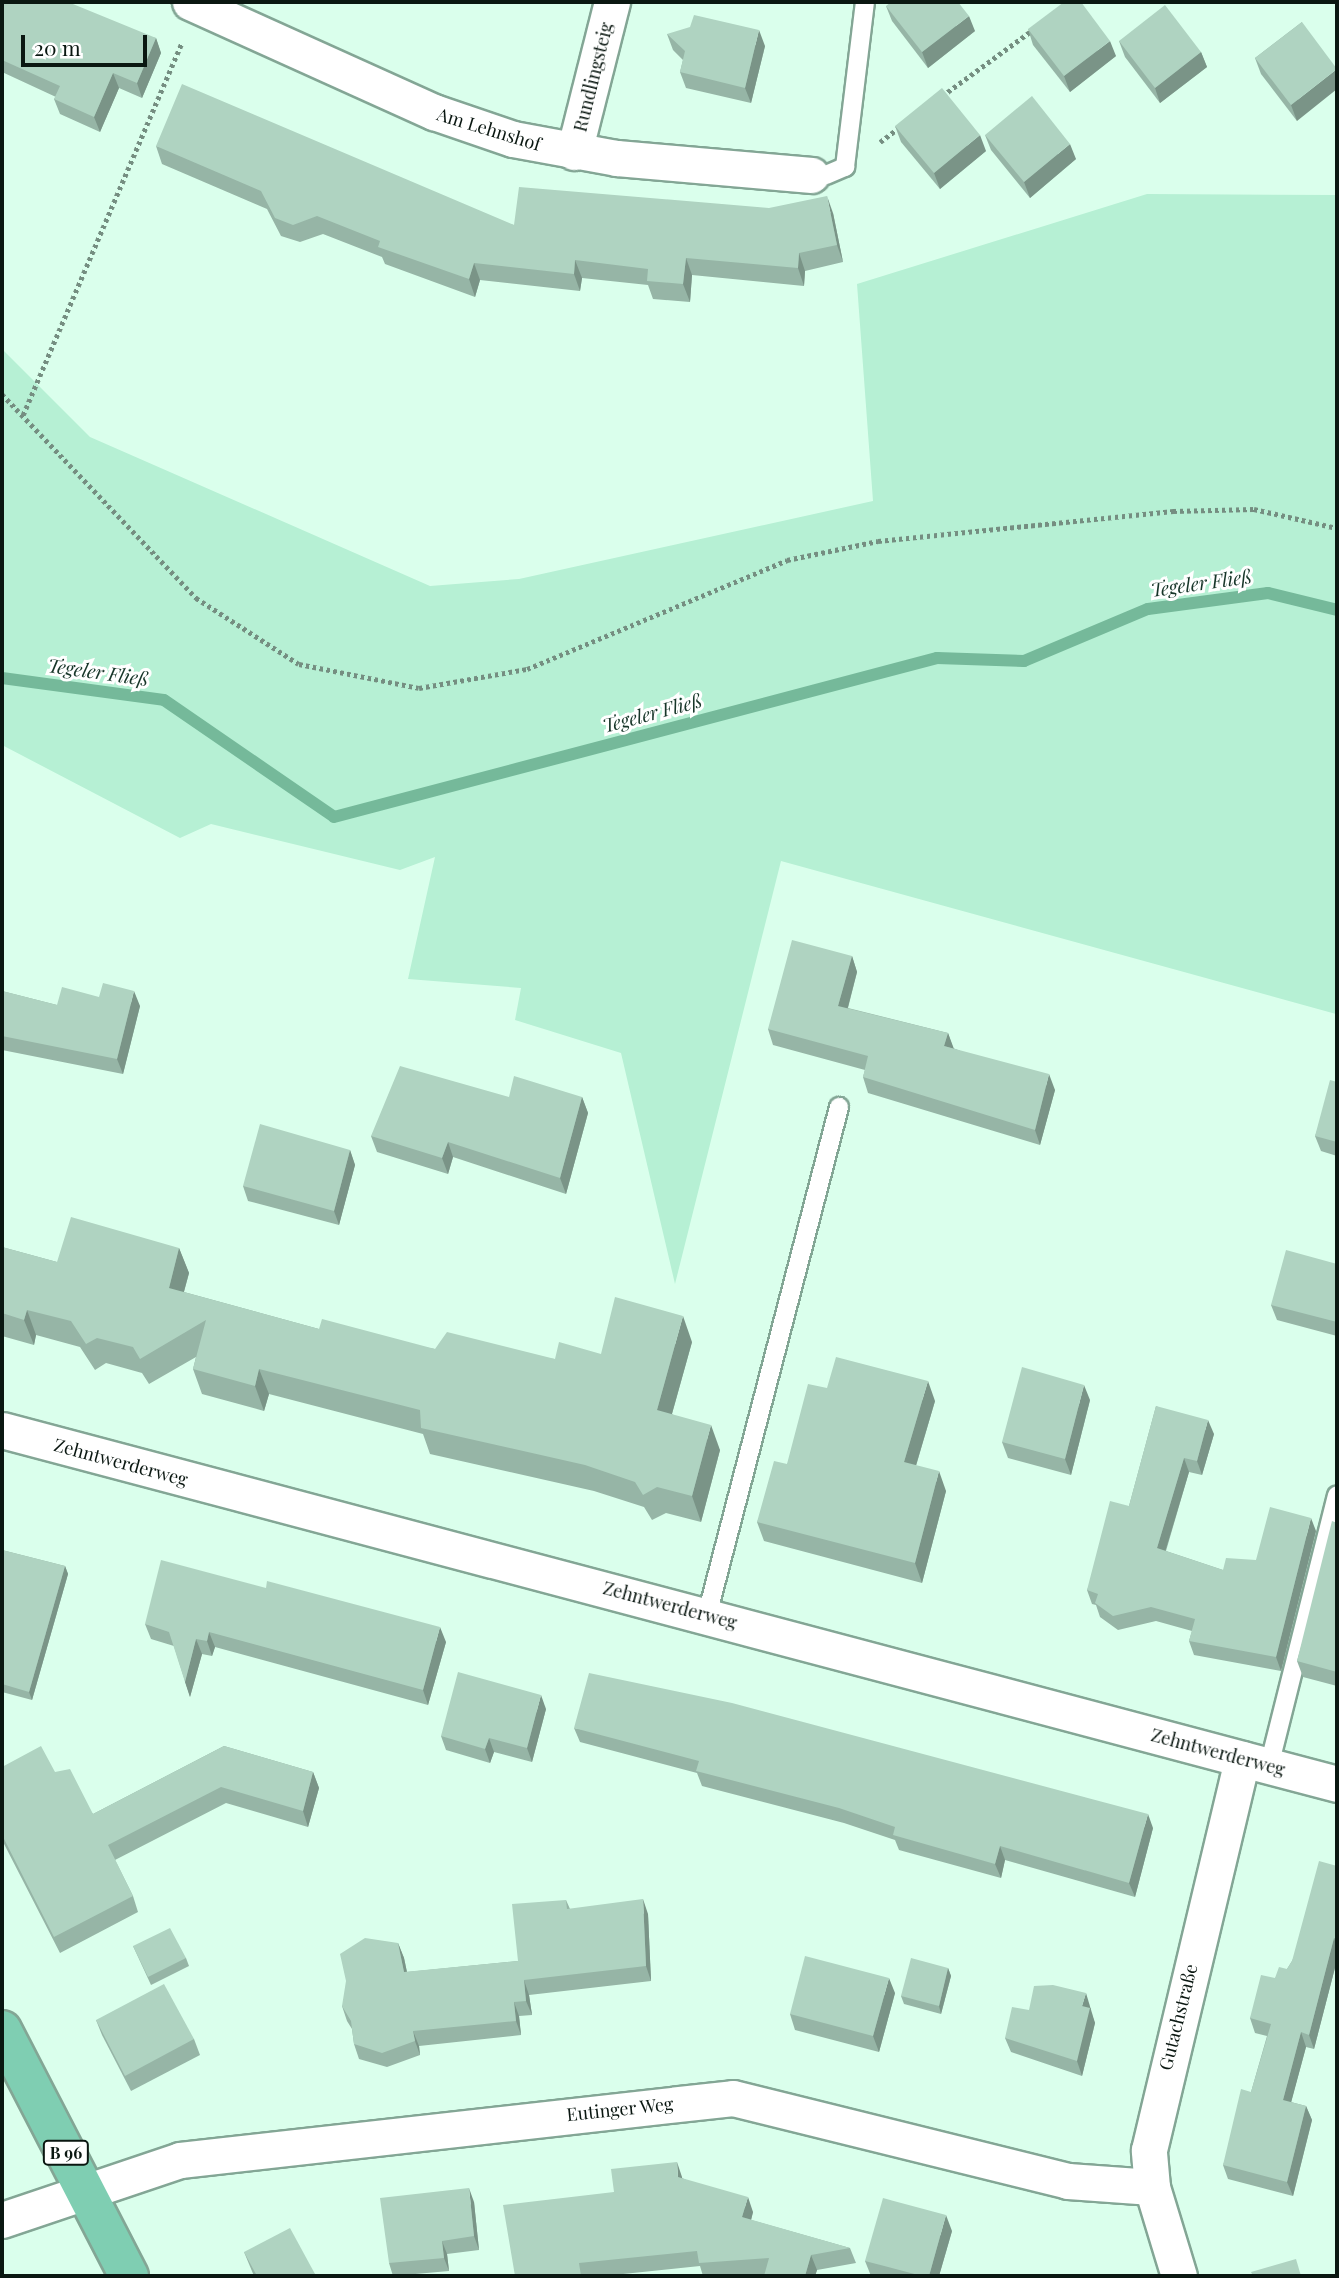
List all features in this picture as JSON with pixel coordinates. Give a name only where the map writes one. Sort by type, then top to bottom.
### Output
[{"type":"main road","name":"B 96","points":[[2,2030],[130,2276]]},
{"type":"street","name":"Rundlingsteig","points":[[574,152],[612,2]]},
{"type":"street","name":"Am Lehnshof","points":[[193,3],[434,112],[574,152],[818,175]]},
{"type":"street","name":"Zehntwerderweg","points":[[2,1430],[708,1615],[1337,1784]]},
{"type":"street","name":"Gutachstraße","points":[[1179,2276],[1152,2187],[1156,2108],[1255,1762]]},
{"type":"street","name":"Eutinger Weg","points":[[2,2220],[83,2188],[180,2160],[255,2149],[733,2098],[1068,2180],[1152,2187]]},
{"type":"lane","points":[[818,175],[845,167],[865,2]]},
{"type":"lane","points":[[708,1615],[839,1107]]},
{"type":"lane","points":[[1255,1762],[1337,1495]]},
{"type":"path","points":[[23,415],[193,3]]},
{"type":"path","points":[[931,104],[1039,25]]},
{"type":"path","points":[[845,167],[910,120]]},
{"type":"path","points":[[2,394],[196,598],[299,664],[419,688],[527,669],[787,560],[878,541],[1173,511],[1254,509],[1337,528]]},
{"type":"green space","points":[[1147,194],[1337,195],[1336,1014],[781,861],[675,1284],[621,1053],[515,1020],[521,988],[408,979],[435,857],[400,870],[211,824],[180,838],[2,745],[2,349],[90,437],[430,586],[519,579],[873,501],[857,284]]},
{"type":"building","points":[[2,2],[68,2],[156,38],[137,83],[113,73],[94,117],[54,99],[60,86],[2,60]]},
{"type":"building","points":[[891,2],[958,2],[969,16],[922,52],[886,6]]},
{"type":"building","points":[[1064,2],[1081,2],[1110,41],[1064,76],[1028,29]]},
{"type":"building","points":[[1165,5],[1201,52],[1155,88],[1119,41]]},
{"type":"building","points":[[694,15],[759,30],[745,88],[680,72],[685,51],[667,34],[690,27]]},
{"type":"building","points":[[1302,22],[1337,69],[1291,105],[1255,58]]},
{"type":"building","points":[[182,84],[514,225],[519,187],[769,208],[827,196],[837,245],[799,253],[798,268],[686,258],[683,284],[647,281],[648,269],[575,260],[574,274],[474,263],[469,279],[378,247],[380,241],[317,216],[293,225],[275,218],[261,191],[156,146]]},
{"type":"building","points":[[942,88],[980,135],[934,173],[895,126]]},
{"type":"building","points":[[1032,96],[1070,144],[1024,182],[985,135]]},
{"type":"building","points":[[792,940],[852,956],[838,1006],[948,1033],[944,1046],[1049,1074],[1035,1130],[863,1077],[868,1056],[768,1029]]},
{"type":"building","points":[[103,983],[134,991],[117,1059],[2,1036],[2,991],[57,1005],[62,987],[99,997]]},
{"type":"building","points":[[400,1066],[509,1097],[514,1076],[582,1097],[560,1178],[448,1142],[442,1158],[371,1136]]},
{"type":"building","points":[[1330,1080],[1337,1082],[1337,1142],[1315,1136]]},
{"type":"building","points":[[260,1124],[350,1150],[334,1211],[243,1186]]},
{"type":"building","points":[[71,1217],[179,1248],[169,1288],[319,1329],[322,1319],[435,1349],[447,1332],[555,1359],[559,1342],[601,1354],[615,1297],[683,1316],[657,1410],[711,1425],[692,1496],[657,1487],[643,1495],[635,1482],[585,1465],[421,1428],[420,1410],[259,1369],[255,1386],[193,1369],[206,1320],[140,1359],[133,1347],[97,1338],[86,1344],[71,1321],[27,1310],[24,1320],[2,1313],[2,1247],[57,1262]]},
{"type":"building","points":[[1286,1250],[1337,1264],[1337,1322],[1271,1305]]},
{"type":"building","points":[[836,1357],[928,1381],[904,1462],[939,1471],[915,1563],[757,1522],[774,1461],[787,1464],[808,1384],[827,1388]]},
{"type":"building","points":[[1022,1367],[1084,1385],[1065,1459],[1002,1442]]},
{"type":"building","points":[[1156,1406],[1208,1420],[1197,1461],[1184,1458],[1157,1548],[1223,1570],[1226,1558],[1256,1560],[1270,1507],[1311,1518],[1276,1657],[1189,1641],[1195,1619],[1151,1607],[1113,1616],[1095,1603],[1098,1594],[1087,1590],[1110,1501],[1129,1506]]},
{"type":"building","points":[[1332,1521],[1337,1523],[1337,1672],[1297,1661]]},
{"type":"building","points":[[2,1550],[65,1566],[29,1692],[2,1684]]},
{"type":"building","points":[[161,1560],[266,1588],[267,1581],[440,1627],[423,1690],[209,1632],[207,1641],[196,1639],[185,1682],[169,1632],[145,1624]]},
{"type":"building","points":[[458,1672],[541,1695],[527,1748],[489,1738],[485,1749],[441,1736]]},
{"type":"building","points":[[589,1673],[732,1703],[1148,1814],[1129,1883],[1000,1846],[995,1864],[893,1835],[895,1827],[839,1808],[696,1771],[699,1761],[574,1728]]},
{"type":"building","points":[[41,1746],[55,1772],[70,1769],[93,1814],[224,1746],[313,1772],[303,1811],[221,1787],[108,1845],[133,1896],[54,1937],[2,1835],[2,1767]]},
{"type":"building","points":[[1319,1861],[1337,1866],[1337,1939],[1334,1938],[1309,2035],[1301,2032],[1283,2100],[1306,2106],[1287,2182],[1223,2165],[1241,2089],[1251,2092],[1271,2024],[1250,2018],[1261,1975],[1275,1978],[1279,1967],[1287,1969],[1292,1961]]},
{"type":"building","points":[[643,1899],[646,1966],[524,1980],[526,2001],[514,2002],[516,2021],[413,2031],[415,2041],[382,2053],[354,2044],[351,2021],[342,2006],[346,1981],[340,1954],[365,1938],[398,1943],[404,1972],[518,1961],[512,1904],[566,1900],[567,1909]]},
{"type":"building","points":[[170,1928],[186,1958],[148,1977],[133,1946]]},
{"type":"building","points":[[805,1956],[889,1978],[873,2036],[790,2014]]},
{"type":"building","points":[[911,1958],[948,1968],[939,2006],[901,1996]]},
{"type":"building","points":[[164,1984],[194,2039],[125,2076],[96,2020]]},
{"type":"building","points":[[1053,1985],[1086,1993],[1082,2006],[1090,2008],[1077,2061],[1005,2038],[1012,2007],[1029,2010],[1034,1986]]},
{"type":"building","points":[[677,2162],[678,2177],[748,2197],[742,2217],[850,2248],[811,2255],[805,2276],[764,2276],[769,2258],[699,2263],[697,2251],[579,2263],[581,2276],[515,2276],[503,2205],[614,2192],[611,2169]]},
{"type":"building","points":[[469,2188],[474,2236],[442,2241],[444,2258],[389,2263],[380,2198]]},
{"type":"building","points":[[883,2198],[946,2215],[929,2276],[865,2261]]},
{"type":"building","points":[[290,2228],[315,2274],[257,2276],[244,2252]]},
{"type":"building","points":[[1296,2259],[1301,2276],[1253,2276],[1251,2272]]},
{"type":"waterway","name":"Tegeler Fließ","points":[[2,678],[164,700],[334,817],[937,658],[1024,661],[1148,609],[1268,593],[1337,610]]}]
